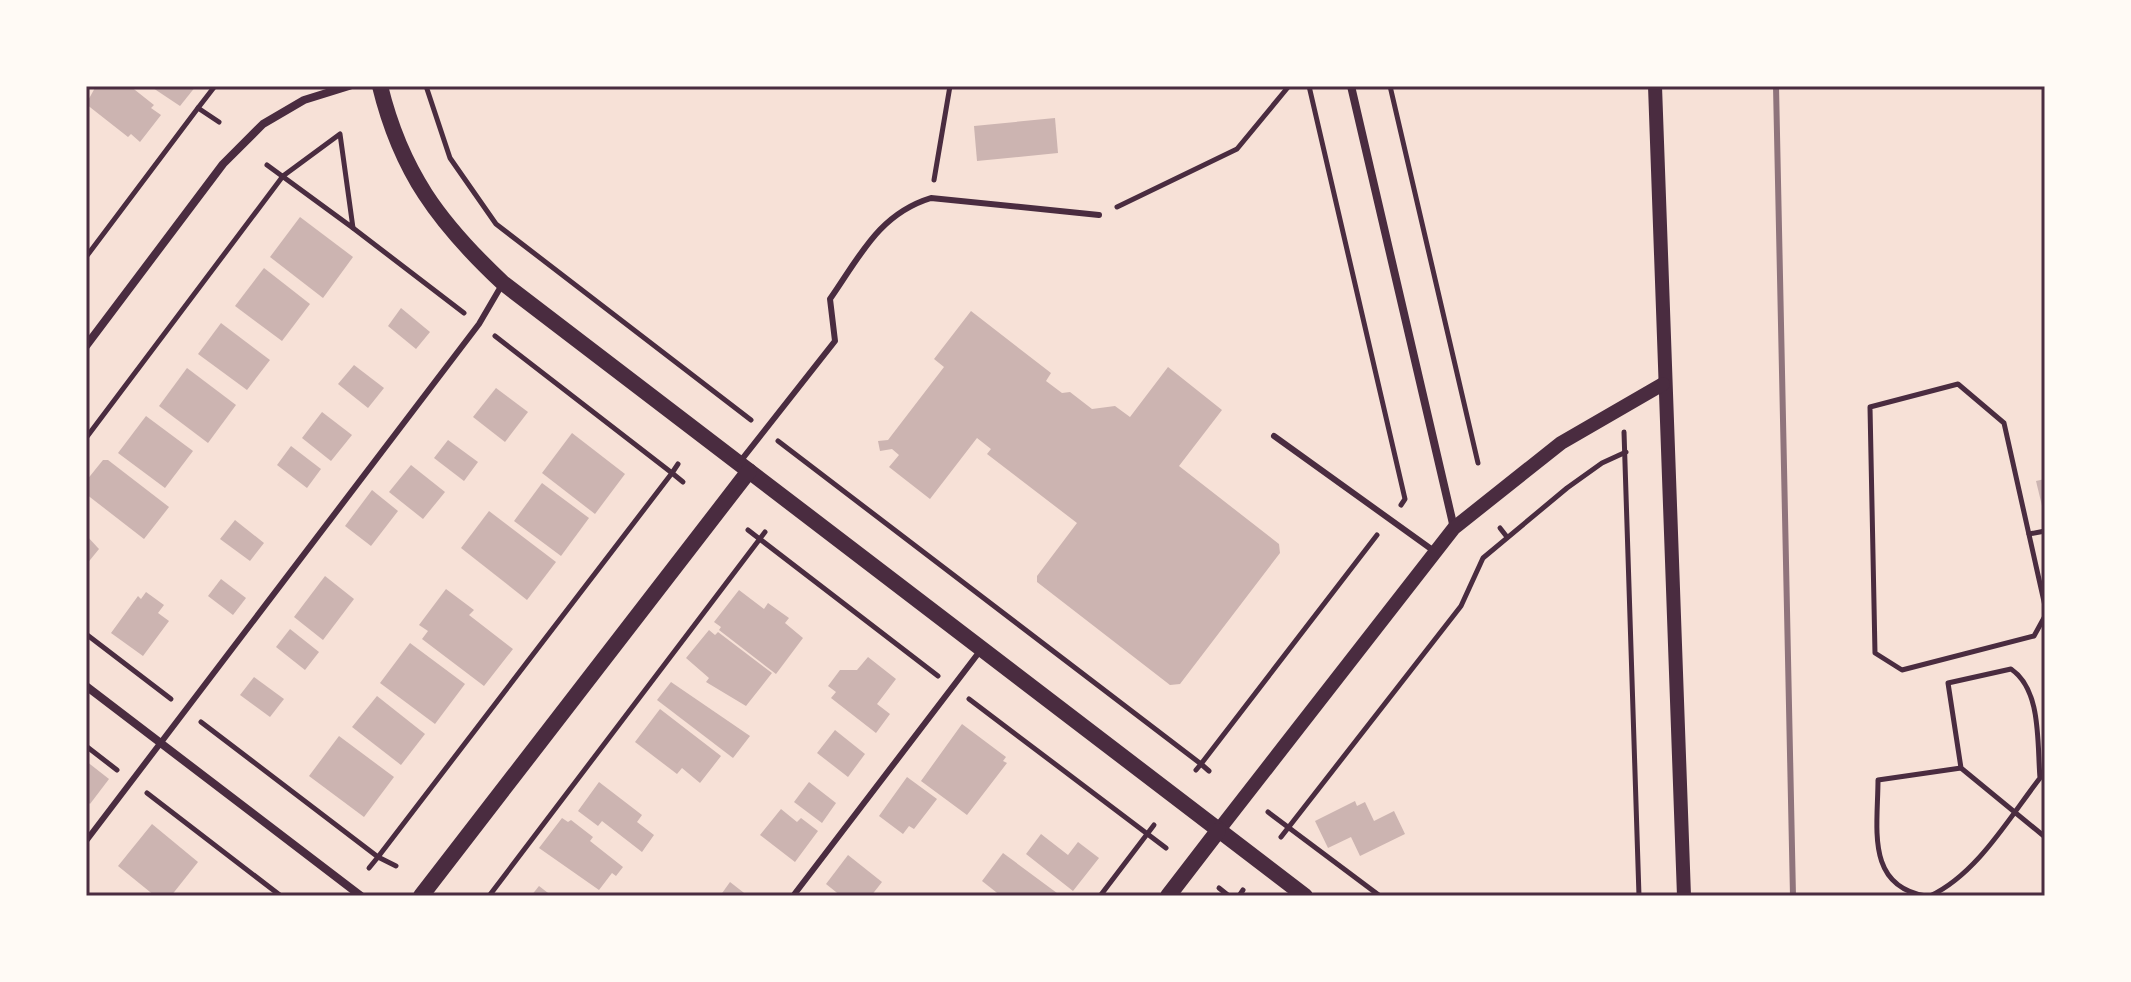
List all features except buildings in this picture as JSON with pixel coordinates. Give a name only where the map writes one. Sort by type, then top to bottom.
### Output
[{"type":"main road","points":[[380,86],[401,155],[420,189],[444,224],[503,283],[1305,896]]},
{"type":"main road","points":[[421,896],[744,467]]},
{"type":"main road","points":[[1168,896],[1218,831]]},
{"type":"street","points":[[86,346],[223,164],[263,124],[304,100],[349,86]]},
{"type":"street","points":[[1351,86],[1454,528]]},
{"type":"street","points":[[1655,86],[1663,384],[1684,896]]},
{"type":"street","points":[[1218,831],[1454,528],[1561,443],[1663,384]]},
{"type":"street","points":[[86,686],[361,896]]},
{"type":"lane","points":[[744,467],[764,430],[835,341],[830,299],[883,224],[907,205],[931,198],[1099,215]]},
{"type":"lane","points":[[86,841],[479,324],[503,283]]},
{"type":"lane","points":[[1274,436],[1434,551]]},
{"type":"lane","points":[[793,896],[982,649]]},
{"type":"path","points":[[86,257],[215,86]]},
{"type":"path","points":[[426,86],[450,158],[496,224],[1209,771]]},
{"type":"path","points":[[931,198],[950,86]]},
{"type":"path","points":[[1099,215],[1237,149],[1289,86]]},
{"type":"path","points":[[1196,770],[1405,499],[1309,86]]},
{"type":"path","points":[[1390,86],[1478,463]]},
{"type":"path","points":[[198,108],[219,122]]},
{"type":"path","points":[[86,438],[283,176],[340,134],[353,228]]},
{"type":"path","points":[[267,165],[683,482]]},
{"type":"path","points":[[2045,606],[2004,423],[1958,384],[1870,407],[1875,653],[1902,670],[2034,636],[2045,616]]},
{"type":"path","points":[[1623,407],[1639,896]]},
{"type":"path","points":[[1281,837],[1461,606],[1483,558],[1602,463],[1626,452]]},
{"type":"path","points":[[369,868],[678,464]]},
{"type":"path","points":[[1500,528],[1507,537]]},
{"type":"path","points":[[2029,534],[2045,531]]},
{"type":"path","points":[[489,896],[765,532]]},
{"type":"path","points":[[86,634],[378,857],[396,866]]},
{"type":"path","points":[[1961,768],[1878,780],[1879,859],[1886,873],[1906,893],[1928,896],[1955,884],[2015,811],[2040,778],[2031,693],[2024,678],[2011,669],[1948,683],[1961,768],[2015,811],[2045,837]]},
{"type":"path","points":[[86,746],[281,896]]},
{"type":"path","points":[[1268,812],[1380,896]]},
{"type":"path","points":[[1100,896],[1154,825]]},
{"type":"path","points":[[1219,888],[1229,896]]},
{"type":"path","points":[[1239,896],[1243,890]]},
{"type":"railway","points":[[1776,86],[1793,896]]}]
